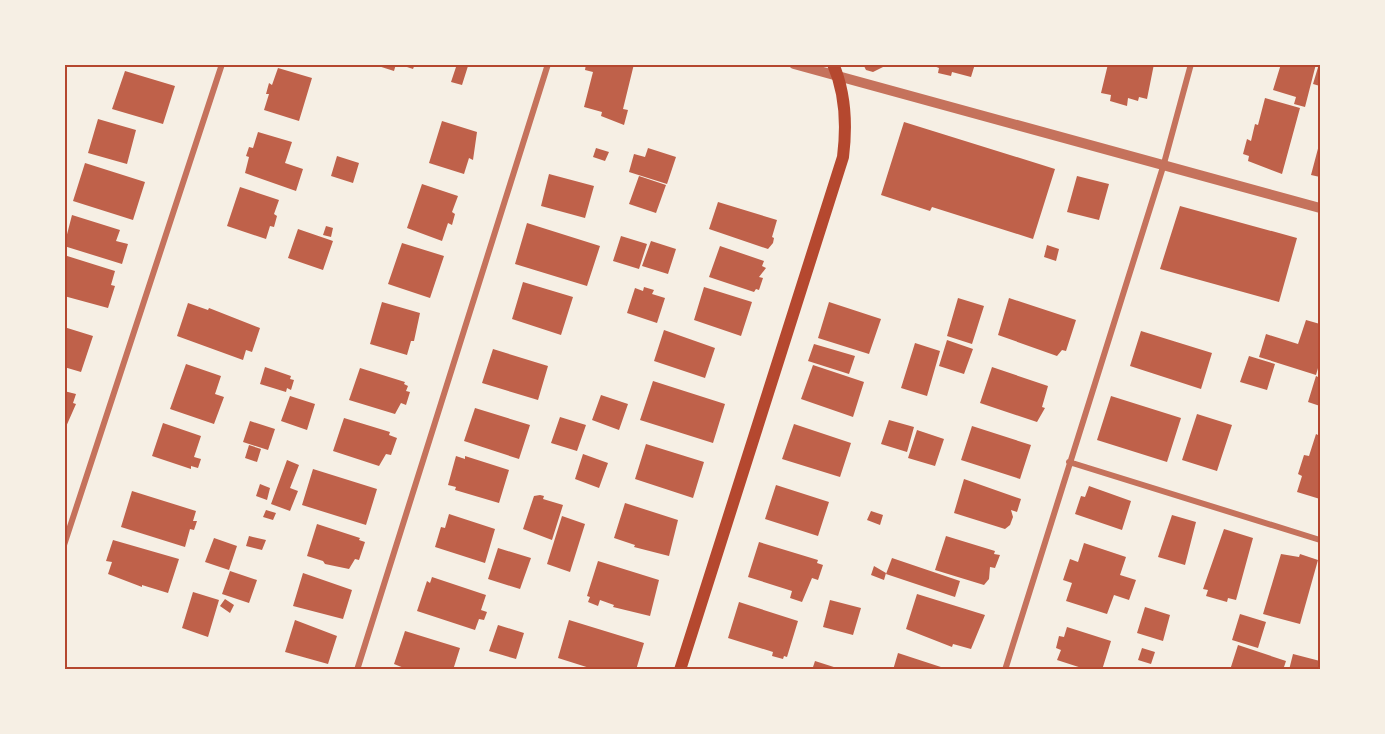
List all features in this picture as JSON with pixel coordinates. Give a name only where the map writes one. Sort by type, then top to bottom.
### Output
[{"type":"main road","points":[[680,669],[843,157],[847,127],[838,77],[833,64]]},
{"type":"street","points":[[64,545],[222,64]]},
{"type":"street","points":[[357,669],[548,64]]},
{"type":"street","points":[[794,64],[1163,167],[1320,208]]},
{"type":"street","points":[[1005,669],[1163,167],[1191,64]]},
{"type":"street","points":[[1069,462],[1320,540]]},
{"type":"building","points":[[372,64],[396,64],[394,71]]},
{"type":"building","points":[[398,64],[415,64],[413,69]]},
{"type":"building","points":[[457,64],[468,66],[462,85],[451,82]]},
{"type":"building","points":[[586,64],[634,64],[623,109],[628,110],[624,125],[601,116],[602,112],[584,107],[593,72],[585,70]]},
{"type":"building","points":[[863,64],[889,64],[873,72],[866,70]]},
{"type":"building","points":[[929,64],[975,64],[971,77],[952,72],[951,76],[938,73],[939,68]]},
{"type":"building","points":[[1108,64],[1154,64],[1147,99],[1139,97],[1138,101],[1128,98],[1127,106],[1110,101],[1111,95],[1101,93]]},
{"type":"building","points":[[1281,64],[1316,64],[1305,107],[1294,104],[1296,97],[1273,90]]},
{"type":"building","points":[[1320,64],[1320,86],[1313,84]]},
{"type":"building","points":[[278,68],[312,78],[299,121],[264,110],[269,94],[266,94],[269,83],[272,85]]},
{"type":"building","points":[[125,71],[175,86],[163,124],[112,109]]},
{"type":"building","points":[[1265,98],[1300,108],[1282,174],[1248,161],[1249,156],[1243,154],[1247,139],[1251,141],[1255,124],[1258,125]]},
{"type":"building","points":[[98,119],[136,130],[127,164],[88,153]]},
{"type":"building","points":[[442,121],[477,132],[473,160],[469,158],[464,174],[429,163]]},
{"type":"building","points":[[904,122],[1055,169],[1033,239],[932,207],[930,211],[881,195]]},
{"type":"building","points":[[258,132],[292,142],[285,163],[303,169],[296,191],[245,173],[249,157],[246,156],[249,147],[253,148]]},
{"type":"building","points":[[1320,141],[1320,177],[1311,175]]},
{"type":"building","points":[[596,148],[609,152],[605,161],[593,157]]},
{"type":"building","points":[[648,148],[676,157],[667,184],[629,172],[634,154],[645,157]]},
{"type":"building","points":[[337,156],[359,163],[353,183],[331,176]]},
{"type":"building","points":[[85,163],[145,182],[133,220],[73,201]]},
{"type":"building","points":[[549,174],[594,186],[585,218],[541,206]]},
{"type":"building","points":[[639,176],[666,185],[656,213],[629,204]]},
{"type":"building","points":[[1077,176],[1109,184],[1099,220],[1067,212]]},
{"type":"building","points":[[422,184],[458,196],[452,212],[455,214],[452,225],[448,223],[442,241],[407,228]]},
{"type":"building","points":[[240,187],[279,200],[274,214],[277,216],[274,227],[270,226],[266,239],[227,226]]},
{"type":"building","points":[[718,202],[777,220],[772,237],[774,238],[773,243],[768,249],[709,229]]},
{"type":"building","points":[[1180,206],[1297,238],[1279,302],[1160,269]]},
{"type":"building","points":[[72,215],[120,230],[116,241],[128,244],[122,264],[64,246]]},
{"type":"building","points":[[527,223],[600,246],[587,286],[515,264]]},
{"type":"building","points":[[326,226],[333,228],[331,237],[323,235]]},
{"type":"building","points":[[298,229],[333,241],[323,270],[288,258]]},
{"type":"building","points":[[621,236],[647,244],[639,269],[613,261]]},
{"type":"building","points":[[651,241],[676,249],[668,274],[642,266]]},
{"type":"building","points":[[402,243],[444,256],[430,298],[388,284]]},
{"type":"building","points":[[1047,245],[1059,249],[1056,261],[1044,257]]},
{"type":"building","points":[[720,246],[764,261],[762,266],[766,268],[759,277],[763,278],[759,290],[756,289],[754,292],[709,277]]},
{"type":"building","points":[[64,255],[115,271],[111,285],[115,286],[108,308],[64,296]]},
{"type":"building","points":[[523,282],[573,297],[561,335],[512,319]]},
{"type":"building","points":[[644,287],[654,290],[652,294],[665,298],[657,323],[627,313],[635,288],[643,291]]},
{"type":"building","points":[[704,287],[752,302],[741,336],[694,320]]},
{"type":"building","points":[[958,298],[984,306],[972,344],[947,336]]},
{"type":"building","points":[[1009,298],[1076,320],[1066,351],[1062,350],[1057,356],[998,335]]},
{"type":"building","points":[[382,302],[420,313],[414,341],[411,341],[407,355],[370,344]]},
{"type":"building","points":[[829,302],[881,319],[869,354],[818,338]]},
{"type":"building","points":[[188,303],[208,310],[209,308],[260,328],[252,352],[246,350],[243,360],[177,336]]},
{"type":"building","points":[[1306,320],[1320,324],[1320,361],[1316,375],[1259,357],[1266,334],[1298,344]]},
{"type":"building","points":[[64,327],[93,336],[81,372],[64,367]]},
{"type":"building","points":[[664,330],[715,348],[705,378],[654,361]]},
{"type":"building","points":[[1141,331],[1212,353],[1201,389],[1130,366]]},
{"type":"building","points":[[947,340],[973,349],[964,374],[939,366]]},
{"type":"building","points":[[915,343],[940,351],[927,396],[901,388]]},
{"type":"building","points":[[814,344],[855,356],[849,374],[808,361]]},
{"type":"building","points":[[493,349],[548,366],[538,400],[482,383]]},
{"type":"building","points":[[1249,356],[1275,364],[1267,390],[1240,382]]},
{"type":"building","points":[[186,364],[221,376],[215,394],[224,397],[214,424],[170,409]]},
{"type":"building","points":[[813,365],[864,382],[853,417],[801,399]]},
{"type":"building","points":[[265,367],[291,376],[290,379],[294,380],[291,390],[287,388],[286,392],[260,384]]},
{"type":"building","points":[[992,367],[1048,386],[1042,407],[1045,408],[1037,422],[980,403]]},
{"type":"building","points":[[360,368],[405,382],[404,384],[408,386],[406,391],[410,392],[406,405],[401,403],[395,414],[349,400]]},
{"type":"building","points":[[1316,376],[1320,378],[1320,406],[1308,402]]},
{"type":"building","points":[[653,381],[725,404],[713,443],[640,420]]},
{"type":"building","points":[[64,391],[76,394],[73,403],[76,404],[65,429]]},
{"type":"building","points":[[601,395],[628,404],[619,430],[592,420]]},
{"type":"building","points":[[290,396],[315,404],[307,430],[281,421]]},
{"type":"building","points":[[1111,396],[1181,418],[1167,462],[1097,440]]},
{"type":"building","points":[[475,408],[530,425],[519,459],[464,441]]},
{"type":"building","points":[[1197,414],[1232,425],[1217,471],[1182,460]]},
{"type":"building","points":[[560,417],[586,425],[577,451],[551,443]]},
{"type":"building","points":[[344,418],[390,432],[389,435],[397,438],[391,455],[386,454],[379,466],[333,451]]},
{"type":"building","points":[[889,420],[914,427],[907,452],[881,444]]},
{"type":"building","points":[[250,421],[275,429],[268,450],[243,442]]},
{"type":"building","points":[[163,423],[201,436],[194,457],[201,459],[198,468],[191,466],[191,469],[152,456]]},
{"type":"building","points":[[794,424],[851,443],[840,477],[782,459]]},
{"type":"building","points":[[972,426],[1031,445],[1020,479],[961,460]]},
{"type":"building","points":[[917,430],[944,439],[935,466],[908,458]]},
{"type":"building","points":[[1316,434],[1320,436],[1320,499],[1297,492],[1302,476],[1298,474],[1304,455],[1309,456]]},
{"type":"building","points":[[646,444],[704,462],[693,498],[635,479]]},
{"type":"building","points":[[249,445],[261,449],[257,462],[245,458]]},
{"type":"building","points":[[583,454],[608,463],[599,488],[575,479]]},
{"type":"building","points":[[456,456],[465,459],[465,456],[509,470],[499,503],[455,490],[456,487],[448,485]]},
{"type":"building","points":[[287,460],[299,465],[290,488],[298,491],[290,511],[271,504]]},
{"type":"building","points":[[313,469],[377,489],[366,525],[302,505]]},
{"type":"building","points":[[964,479],[1021,499],[1017,512],[1011,510],[1013,517],[1010,525],[1005,529],[954,513]]},
{"type":"building","points":[[260,484],[270,488],[267,500],[256,496]]},
{"type":"building","points":[[776,485],[829,502],[818,536],[765,519]]},
{"type":"building","points":[[1089,486],[1131,501],[1122,530],[1075,514],[1081,496],[1085,497]]},
{"type":"building","points":[[132,491],[196,511],[193,521],[197,521],[194,530],[190,529],[185,547],[121,527]]},
{"type":"building","points":[[534,496],[544,496],[543,499],[563,505],[552,540],[523,529]]},
{"type":"building","points":[[625,503],[678,520],[669,556],[634,547],[635,545],[614,538]]},
{"type":"building","points":[[266,510],[276,513],[273,520],[263,517]]},
{"type":"building","points":[[871,511],[883,515],[880,525],[867,520]]},
{"type":"building","points":[[449,514],[495,529],[485,563],[435,547],[441,527],[445,528]]},
{"type":"building","points":[[1172,515],[1196,522],[1185,565],[1158,557]]},
{"type":"building","points":[[562,516],[585,524],[570,572],[547,564]]},
{"type":"building","points":[[317,524],[360,538],[359,540],[365,542],[359,560],[355,559],[349,569],[325,564],[323,561],[307,556]]},
{"type":"building","points":[[1224,529],[1253,538],[1236,600],[1228,598],[1227,602],[1206,596],[1208,590],[1203,589]]},
{"type":"building","points":[[249,536],[266,540],[262,550],[246,546]]},
{"type":"building","points":[[946,536],[995,551],[994,554],[1000,555],[995,568],[990,567],[989,579],[984,585],[935,570]]},
{"type":"building","points":[[214,538],[237,546],[229,570],[205,562]]},
{"type":"building","points":[[113,540],[179,559],[168,593],[142,585],[142,587],[108,574],[112,562],[106,561]]},
{"type":"building","points":[[759,542],[818,560],[817,563],[823,565],[818,580],[812,578],[802,602],[790,598],[792,591],[748,577]]},
{"type":"building","points":[[1084,543],[1126,557],[1120,575],[1136,580],[1129,600],[1114,595],[1107,614],[1066,601],[1072,583],[1063,580],[1070,559],[1078,562]]},
{"type":"building","points":[[498,548],[531,558],[520,589],[488,579]]},
{"type":"building","points":[[1281,554],[1299,557],[1300,554],[1318,560],[1300,624],[1263,614]]},
{"type":"building","points":[[892,558],[960,581],[955,597],[886,574]]},
{"type":"building","points":[[598,561],[659,580],[650,616],[613,607],[614,605],[600,600],[598,606],[588,602],[590,597],[587,596]]},
{"type":"building","points":[[874,566],[886,573],[884,580],[871,575]]},
{"type":"building","points":[[230,571],[257,580],[249,603],[222,594]]},
{"type":"building","points":[[303,573],[352,590],[343,619],[293,606]]},
{"type":"building","points":[[432,577],[486,595],[481,610],[487,612],[484,620],[479,619],[475,630],[417,611],[427,581],[430,583]]},
{"type":"building","points":[[193,592],[219,600],[208,637],[182,628]]},
{"type":"building","points":[[917,594],[985,615],[971,649],[953,644],[952,647],[906,629]]},
{"type":"building","points":[[225,599],[234,605],[230,613],[220,606]]},
{"type":"building","points":[[830,600],[861,608],[853,635],[823,627]]},
{"type":"building","points":[[739,602],[798,621],[787,657],[784,656],[783,659],[772,656],[773,652],[728,638]]},
{"type":"building","points":[[1145,607],[1170,615],[1163,641],[1137,633]]},
{"type":"building","points":[[1240,614],[1266,622],[1258,648],[1232,640]]},
{"type":"building","points":[[295,620],[337,636],[328,664],[285,652]]},
{"type":"building","points":[[569,620],[644,643],[636,670],[596,670],[558,658]]},
{"type":"building","points":[[498,625],[524,633],[516,659],[489,651]]},
{"type":"building","points":[[1067,627],[1111,641],[1102,670],[1088,670],[1057,660],[1061,650],[1056,648],[1059,636],[1064,637]]},
{"type":"building","points":[[405,631],[460,648],[453,670],[409,670],[394,664]]},
{"type":"building","points":[[1238,645],[1286,661],[1283,670],[1230,670]]},
{"type":"building","points":[[1142,648],[1155,652],[1151,664],[1138,660]]},
{"type":"building","points":[[898,653],[947,669],[947,670],[893,670]]},
{"type":"building","points":[[1293,654],[1320,661],[1317,670],[1289,670]]},
{"type":"building","points":[[815,661],[840,669],[840,670],[812,670]]}]
